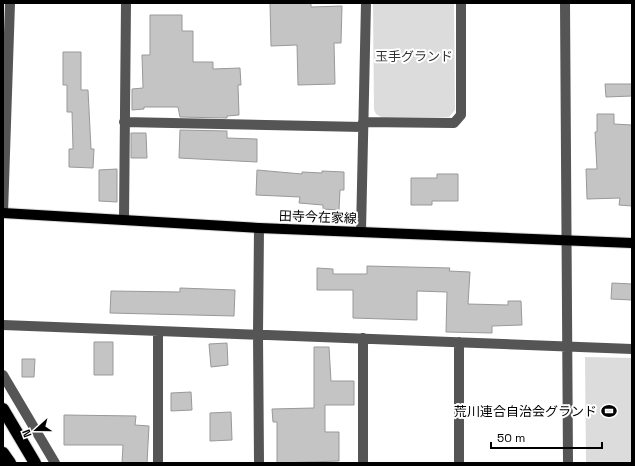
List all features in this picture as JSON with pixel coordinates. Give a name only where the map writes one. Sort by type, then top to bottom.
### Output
[{"type":"highway","points":[[3,409],[35,463]]},
{"type":"highway","points":[[3,453],[10,463]]},
{"type":"main road","name":"田寺今在家線","points":[[3,213],[260,228],[361,231],[567,242],[632,243]]},
{"type":"street","points":[[3,213],[5,92],[10,3]]},
{"type":"street","points":[[124,220],[126,3]]},
{"type":"street","points":[[361,231],[366,3]]},
{"type":"street","points":[[124,122],[363,124],[454,123],[461,115],[461,3]]},
{"type":"street","points":[[565,3],[568,463]]},
{"type":"street","points":[[259,463],[258,334],[260,228]]},
{"type":"street","points":[[3,325],[632,349]]},
{"type":"street","points":[[158,331],[158,463]]},
{"type":"street","points":[[363,338],[363,463]]},
{"type":"street","points":[[459,342],[460,463]]},
{"type":"street","points":[[3,375],[55,463]]},
{"type":"green space","name":"玉手グランド","points":[[373,3],[454,3],[455,110],[449,117],[381,117],[376,114],[374,110]]},
{"type":"green space","name":"荒川連合自治会グランド","points":[[585,357],[632,358],[632,463],[586,463]]},
{"type":"building","points":[[270,3],[311,3],[311,7],[342,6],[341,43],[334,43],[335,84],[298,85],[297,45],[271,46]]},
{"type":"building","points":[[150,15],[182,15],[182,31],[193,31],[193,62],[213,62],[213,69],[240,68],[241,85],[238,85],[239,115],[227,116],[227,118],[180,117],[178,107],[144,107],[144,109],[132,110],[132,89],[143,88],[142,55],[150,55]]},
{"type":"building","points":[[63,52],[81,52],[81,90],[88,90],[91,149],[94,149],[93,168],[69,167],[69,149],[73,149],[72,112],[67,112],[67,85],[63,85]]},
{"type":"building","points":[[605,84],[632,84],[632,96],[606,97]]},
{"type":"building","points":[[597,114],[614,114],[614,124],[632,125],[632,206],[619,205],[620,198],[587,199],[586,169],[597,169],[595,132],[597,132]]},
{"type":"building","points":[[180,130],[227,131],[227,138],[257,139],[257,162],[179,158]]},
{"type":"building","points":[[131,133],[146,133],[147,158],[131,158]]},
{"type":"building","points":[[117,169],[117,202],[99,201],[99,170]]},
{"type":"building","points":[[257,170],[302,174],[302,172],[322,173],[322,171],[344,172],[344,190],[340,190],[339,210],[323,209],[323,205],[299,203],[300,197],[256,195]]},
{"type":"building","points":[[437,174],[458,174],[458,201],[432,201],[432,205],[411,205],[411,178],[437,178]]},
{"type":"building","points":[[367,266],[450,268],[449,271],[470,272],[468,304],[508,305],[508,301],[521,301],[522,325],[492,326],[492,333],[446,332],[447,292],[417,291],[417,320],[353,318],[353,290],[317,290],[317,268],[333,269],[333,274],[367,274]]},
{"type":"building","points":[[612,283],[632,284],[632,300],[611,299]]},
{"type":"building","points":[[180,288],[235,290],[234,316],[110,313],[111,291],[180,292]]},
{"type":"building","points":[[94,342],[113,342],[113,375],[94,375]]},
{"type":"building","points":[[227,343],[228,365],[211,367],[209,344]]},
{"type":"building","points":[[314,347],[329,347],[331,381],[354,381],[354,405],[325,405],[325,432],[339,432],[339,461],[277,463],[277,422],[273,422],[272,409],[314,408]]},
{"type":"building","points":[[22,359],[35,359],[34,377],[22,377]]},
{"type":"building","points":[[191,392],[192,410],[171,411],[171,393]]},
{"type":"building","points":[[231,412],[232,440],[210,441],[210,413]]},
{"type":"building","points":[[64,415],[136,416],[135,425],[149,426],[147,463],[122,463],[123,445],[64,445]]},
{"type":"place","name":"荒川連合自治会グランド","points":[[609,411]]}]
